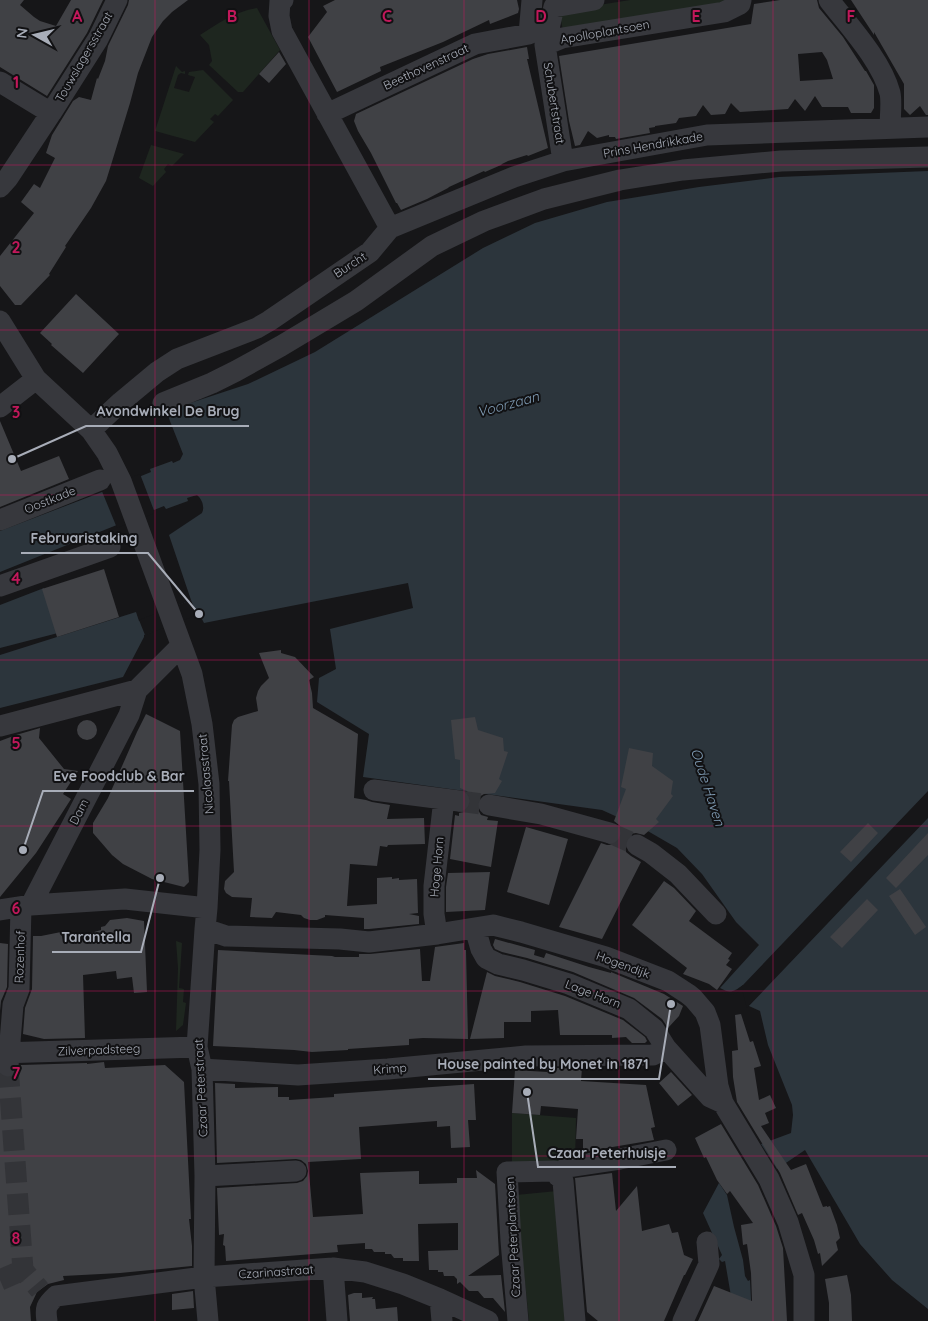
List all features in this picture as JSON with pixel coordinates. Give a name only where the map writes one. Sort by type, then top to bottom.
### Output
[{"type":"street","name":"Schubertstraat","points":[[532,0],[537,39],[553,103],[563,161]]},
{"type":"street","name":"Apolloplantsoen","points":[[537,39],[554,7],[594,0]]},
{"type":"street","name":"Apolloplantsoen","points":[[537,39],[562,38],[724,12],[740,4],[741,0]]},
{"type":"street","points":[[829,0],[861,40],[880,71],[890,94],[890,128]]},
{"type":"street","points":[[282,1],[279,16],[282,31],[390,228]]},
{"type":"street","name":"Touwslagersstraat","points":[[0,187],[8,178],[98,39],[111,3]]},
{"type":"street","name":"Beethovenstraat","points":[[328,114],[475,44],[537,39]]},
{"type":"street","name":"Touwslagersstraat","points":[[0,82],[51,113]]},
{"type":"street","name":"Prins Hendrikkade","points":[[390,228],[514,176],[563,161],[707,136],[928,127]]},
{"type":"street","points":[[163,403],[212,383],[268,353],[356,301],[432,246],[484,222],[544,199],[620,180],[682,170],[781,161],[928,157]]},
{"type":"street","name":"Burcht","points":[[91,430],[157,372],[177,359],[257,328],[269,321],[370,252],[390,228]]},
{"type":"street","name":"Nicolaasstraat","points":[[0,321],[36,379],[91,430],[107,453],[110,480],[138,528],[192,674],[202,724],[209,784],[210,850],[204,929]]},
{"type":"street","points":[[0,408],[36,379]]},
{"type":"street","name":"Oostkade","points":[[0,520],[110,480]]},
{"type":"street","points":[[0,586],[112,546],[138,528]]},
{"type":"street","name":"Dam","points":[[26,906],[129,714],[137,690],[182,646]]},
{"type":"street","name":"Dam","points":[[0,726],[137,690]]},
{"type":"street","name":"Hoge Horn","points":[[374,790],[452,800],[434,886],[434,914],[437,934]]},
{"type":"street","points":[[489,805],[541,814],[610,833]]},
{"type":"street","points":[[637,845],[651,853],[678,874],[716,914]]},
{"type":"street","points":[[0,910],[26,906],[125,899],[207,908]]},
{"type":"street","name":"Rozenhof","points":[[6,1058],[13,1006],[19,989],[26,906]]},
{"type":"street","name":"Hogendijk","points":[[204,929],[226,936],[340,939],[369,942],[493,925],[606,957],[668,981],[688,994],[705,1012],[710,1025],[718,1086],[723,1103],[769,1179],[788,1222],[804,1275],[804,1321]]},
{"type":"street","name":"Lage Horn","points":[[475,928],[481,949],[486,958],[498,964],[569,984],[629,1009],[654,1030],[666,1048],[710,1097],[723,1103]]},
{"type":"street","name":"Czaar Peterstraat","points":[[204,929],[197,1047],[202,1069],[205,1176],[204,1277],[208,1321]]},
{"type":"street","name":"Zilverpadsteeg","points":[[6,1058],[197,1047]]},
{"type":"street","name":"Krimp","points":[[202,1069],[298,1075],[526,1056],[653,1055],[666,1048]]},
{"type":"street","points":[[575,1321],[563,1181],[558,1176],[566,1167],[666,1150]]},
{"type":"street","points":[[205,1176],[296,1171]]},
{"type":"street","name":"Czaar Peterplantsoen","points":[[518,1321],[506,1172],[554,1171],[558,1176]]},
{"type":"street","points":[[683,1321],[709,1264],[707,1242]]},
{"type":"street","points":[[333,1268],[337,1321]]},
{"type":"street","name":"Czarinastraat","points":[[48,1302],[204,1277],[333,1268],[365,1272],[403,1284],[488,1321]]},
{"type":"street","points":[[440,1299],[442,1321]]},
{"type":"shaded area","points":[[630,0],[727,0],[727,4],[563,31],[560,15],[568,10]]},
{"type":"shaded area","points":[[257,8],[280,50],[243,92],[238,92],[209,65],[212,61],[209,45],[200,35],[234,15]]},
{"type":"shaded area","points":[[176,66],[182,72],[185,71],[185,74],[181,73],[178,75],[174,88],[189,92],[195,77],[188,75],[189,72],[203,70],[233,100],[218,116],[215,114],[210,119],[214,122],[195,142],[155,131]]},
{"type":"shaded area","points":[[151,145],[184,154],[172,166],[168,164],[164,169],[166,172],[153,186],[139,178]]},
{"type":"shaded area","points":[[176,941],[182,943],[179,988],[184,989],[183,1002],[186,1003],[183,1025],[176,1031],[178,968]]},
{"type":"shaded area","points":[[512,1113],[576,1118],[575,1163],[512,1167]]},
{"type":"shaded area","points":[[557,1191],[569,1321],[529,1321],[516,1195]]},
{"type":"water","points":[[928,171],[928,1309],[892,1280],[860,1244],[805,1150],[777,1169],[761,1144],[791,1133],[792,1105],[768,1045],[760,1011],[749,1006],[743,985],[732,991],[720,988],[759,945],[736,922],[702,874],[677,848],[646,830],[602,810],[363,777],[369,734],[317,702],[319,678],[336,669],[330,629],[413,608],[408,583],[204,623],[199,613],[144,635],[123,677],[0,708],[0,655],[136,612],[139,621],[191,600],[169,535],[202,513],[203,506],[202,501],[197,495],[187,498],[188,501],[166,509],[164,506],[0,572],[0,531],[151,472],[150,469],[180,460],[183,454],[166,411],[248,384],[315,352],[483,248],[535,223],[607,202],[699,187],[779,177]]},
{"type":"water","points":[[44,588],[58,633],[0,648],[0,605]]},
{"type":"water","points":[[719,1183],[727,1195],[743,1260],[745,1276],[748,1281],[750,1280],[752,1319],[732,1302],[725,1261],[722,1262],[719,1259],[722,1255],[703,1213]]},
{"type":"pier","points":[[140,474],[155,513],[117,528],[101,489]]},
{"type":"pier","points":[[191,600],[197,615],[145,635],[139,620]]},
{"type":"pier","points":[[928,791],[928,818],[747,1008],[742,990],[731,995],[722,992],[736,991],[743,985]]},
{"type":"building","points":[[0,0],[24,0],[20,5],[34,17],[56,26],[71,0],[103,0],[87,33],[47,96],[0,67]]},
{"type":"building","points":[[129,0],[188,0],[163,21],[152,37],[138,73],[106,181],[91,208],[65,246],[50,275],[21,305],[15,305],[0,286],[0,256],[34,213],[21,202],[34,184],[40,188],[55,158],[46,153],[52,135],[73,101],[79,97],[91,100],[97,78],[105,61],[108,46]]},
{"type":"building","points":[[335,0],[517,0],[519,9],[518,13],[490,24],[489,20],[443,42],[380,67],[381,71],[337,92],[308,37],[327,12],[323,6]]},
{"type":"building","points":[[780,0],[817,0],[819,8],[843,37],[874,85],[874,108],[871,113],[851,113],[848,107],[822,107],[815,96],[805,111],[795,99],[788,109],[740,112],[731,103],[725,114],[711,115],[703,105],[696,116],[679,118],[676,123],[649,128],[650,133],[616,139],[615,137],[609,137],[609,135],[597,138],[588,131],[580,145],[575,146],[569,121],[559,56],[751,24],[754,4]],"holes":[[[822,52],[827,60],[833,79],[800,81],[798,54]]]},
{"type":"building","points":[[851,0],[928,0],[928,115],[920,106],[910,115],[904,109],[904,84],[874,32],[874,35]]},
{"type":"building","points":[[527,47],[529,59],[527,59],[548,148],[484,171],[401,210],[358,131],[354,121],[356,114],[473,59],[488,54]]},
{"type":"building","points":[[279,52],[286,64],[269,83],[259,74]]},
{"type":"building","points":[[76,294],[119,334],[83,373],[40,333]]},
{"type":"building","points":[[0,421],[21,471],[59,456],[69,479],[0,507]]},
{"type":"building","points":[[104,569],[119,617],[57,637],[42,589]]},
{"type":"building","points":[[281,650],[281,653],[295,657],[314,677],[309,680],[313,708],[358,734],[354,798],[390,805],[387,819],[424,818],[425,844],[380,846],[377,866],[350,864],[347,906],[377,904],[377,878],[417,879],[418,913],[409,914],[419,916],[419,924],[364,929],[364,918],[325,915],[325,917],[317,920],[310,920],[301,915],[276,912],[272,918],[250,917],[252,898],[232,897],[226,893],[224,889],[225,881],[234,872],[228,781],[232,725],[238,717],[258,711],[256,698],[258,691],[269,678],[259,653]]},
{"type":"building","points":[[146,714],[180,731],[189,882],[184,887],[152,879],[123,864],[112,855],[93,833],[93,823],[108,798]]},
{"type":"building","points":[[475,717],[478,730],[503,738],[504,751],[508,752],[499,779],[502,781],[495,793],[484,794],[479,797],[477,803],[481,815],[488,817],[487,820],[498,821],[491,867],[450,859],[455,815],[459,816],[459,813],[469,809],[471,802],[467,791],[460,788],[460,760],[455,759],[451,720]]},
{"type":"building","points":[[87,720],[94,723],[97,730],[94,737],[87,740],[80,737],[77,730],[80,723]]},
{"type":"building","points":[[40,728],[39,738],[64,769],[78,771],[63,794],[71,799],[36,853],[0,897],[0,741]]},
{"type":"building","points":[[629,748],[653,753],[652,766],[673,781],[671,794],[673,796],[656,819],[659,822],[644,835],[630,834],[626,839],[626,852],[641,862],[602,939],[559,927],[601,843],[614,845],[622,837],[622,829],[614,821],[626,789],[621,787]]},
{"type":"building","points":[[868,823],[878,833],[851,862],[840,852]]},
{"type":"building","points":[[526,827],[568,839],[549,905],[507,892]]},
{"type":"building","points":[[928,833],[928,855],[896,888],[886,878]]},
{"type":"building","points":[[490,872],[485,910],[446,912],[448,873]]},
{"type":"building","points":[[664,881],[674,888],[696,911],[689,921],[732,953],[726,965],[732,969],[717,990],[709,984],[683,974],[687,968],[632,925]]},
{"type":"building","points":[[900,889],[926,927],[915,935],[889,896]]},
{"type":"building","points":[[867,899],[878,910],[842,948],[830,937]]},
{"type":"building","points":[[127,918],[144,921],[147,992],[134,993],[132,977],[117,979],[116,971],[83,975],[85,1038],[44,1039],[23,1034],[25,1008],[32,989],[33,936],[61,932],[63,941],[101,930],[101,927],[105,926],[110,920]]},
{"type":"building","points":[[495,939],[535,950],[534,955],[544,958],[546,953],[611,972],[664,994],[683,1006],[679,1016],[668,1028],[662,1019],[634,998],[573,972],[502,952],[495,949],[493,945]]},
{"type":"building","points":[[0,943],[8,944],[7,987],[1,1001],[0,1011]]},
{"type":"building","points":[[464,943],[464,950],[466,950],[468,1039],[409,1039],[409,1045],[312,1052],[213,1046],[218,950],[359,957],[359,954],[420,949],[422,981],[430,981],[435,947]]},
{"type":"building","points":[[487,972],[565,996],[623,1020],[645,1037],[647,1041],[645,1043],[632,1043],[626,1037],[612,1038],[612,1035],[560,1035],[558,1010],[531,1011],[531,1022],[504,1022],[504,1038],[470,1039]]},
{"type":"building","points":[[741,1014],[750,1042],[753,1041],[761,1066],[754,1068],[759,1100],[770,1095],[776,1108],[765,1113],[769,1123],[761,1126],[791,1170],[806,1164],[823,1207],[830,1206],[837,1225],[840,1238],[836,1242],[838,1250],[822,1266],[820,1253],[818,1254],[802,1213],[798,1215],[780,1173],[737,1102],[733,1077],[732,1051],[738,1050],[735,1015]]},
{"type":"building","points":[[104,1062],[105,1068],[165,1065],[184,1082],[192,1266],[63,1276],[64,1280],[48,1284],[37,1292],[30,1307],[31,1321],[0,1321],[0,1075],[6,1078],[14,1077],[21,1065]]},
{"type":"building","points":[[547,1068],[582,1068],[581,1081],[646,1085],[655,1127],[651,1128],[654,1140],[583,1152],[583,1139],[576,1139],[578,1109],[541,1106],[540,1115],[512,1113],[515,1070],[547,1072]]},
{"type":"building","points":[[671,1072],[692,1095],[678,1106],[659,1083]]},
{"type":"building","points":[[215,1083],[235,1084],[235,1088],[278,1087],[278,1097],[289,1097],[289,1100],[334,1097],[334,1094],[474,1084],[476,1120],[468,1120],[470,1147],[451,1148],[450,1126],[437,1127],[437,1121],[359,1127],[361,1159],[308,1162],[313,1217],[363,1214],[360,1173],[419,1171],[419,1184],[457,1183],[457,1178],[477,1178],[476,1170],[495,1184],[499,1255],[468,1276],[501,1275],[505,1312],[493,1298],[484,1298],[478,1291],[469,1291],[460,1282],[457,1284],[457,1279],[454,1276],[444,1276],[443,1272],[438,1272],[438,1270],[429,1270],[428,1251],[458,1250],[458,1223],[418,1224],[419,1261],[403,1261],[403,1258],[394,1258],[391,1254],[385,1254],[385,1252],[374,1252],[372,1249],[365,1249],[365,1243],[337,1245],[338,1252],[226,1261],[225,1246],[223,1245],[224,1234],[219,1235],[217,1188],[297,1183],[303,1181],[308,1171],[306,1164],[296,1159],[217,1163]]},
{"type":"building","points":[[721,1124],[758,1185],[776,1226],[783,1248],[787,1321],[698,1321],[714,1286],[752,1301],[747,1244],[743,1245],[741,1225],[753,1223],[730,1191],[727,1194],[717,1180],[695,1138]]},
{"type":"building","points":[[612,1173],[616,1211],[637,1186],[642,1231],[669,1224],[672,1233],[678,1232],[684,1255],[693,1259],[664,1321],[598,1321],[587,1312],[575,1178]]},
{"type":"building","points":[[847,1275],[851,1295],[852,1321],[829,1321],[829,1303],[825,1279]]},
{"type":"building","points":[[193,1291],[194,1308],[172,1310],[172,1294]]},
{"type":"building","points":[[362,1293],[362,1298],[373,1297],[376,1309],[397,1307],[398,1321],[350,1321],[348,1295]]},
{"type":"tunnel","points":[[459,801],[489,805]]},
{"type":"tunnel","points":[[610,833],[637,845]]},
{"type":"tunnel","points":[[8,1066],[23,1270],[40,1290]]},
{"type":"tunnel","points":[[0,1280],[23,1270]]},
{"type":"place","name":"Avondwinkel De Brug","points":[[12,459]]},
{"type":"place","name":"Februaristaking","points":[[199,614]]},
{"type":"place","name":"Eve Foodclub & Bar","points":[[23,850]]},
{"type":"place","name":"Tarantella","points":[[160,878]]},
{"type":"place","name":"House painted by Monet in 1871","points":[[671,1004]]},
{"type":"place","name":"Czaar Peterhuisje","points":[[527,1092]]},
{"type":"water label","name":"Voorzaan","points":[[508,404]]},
{"type":"water label","name":"Oude Haven","points":[[708,787]]}]
